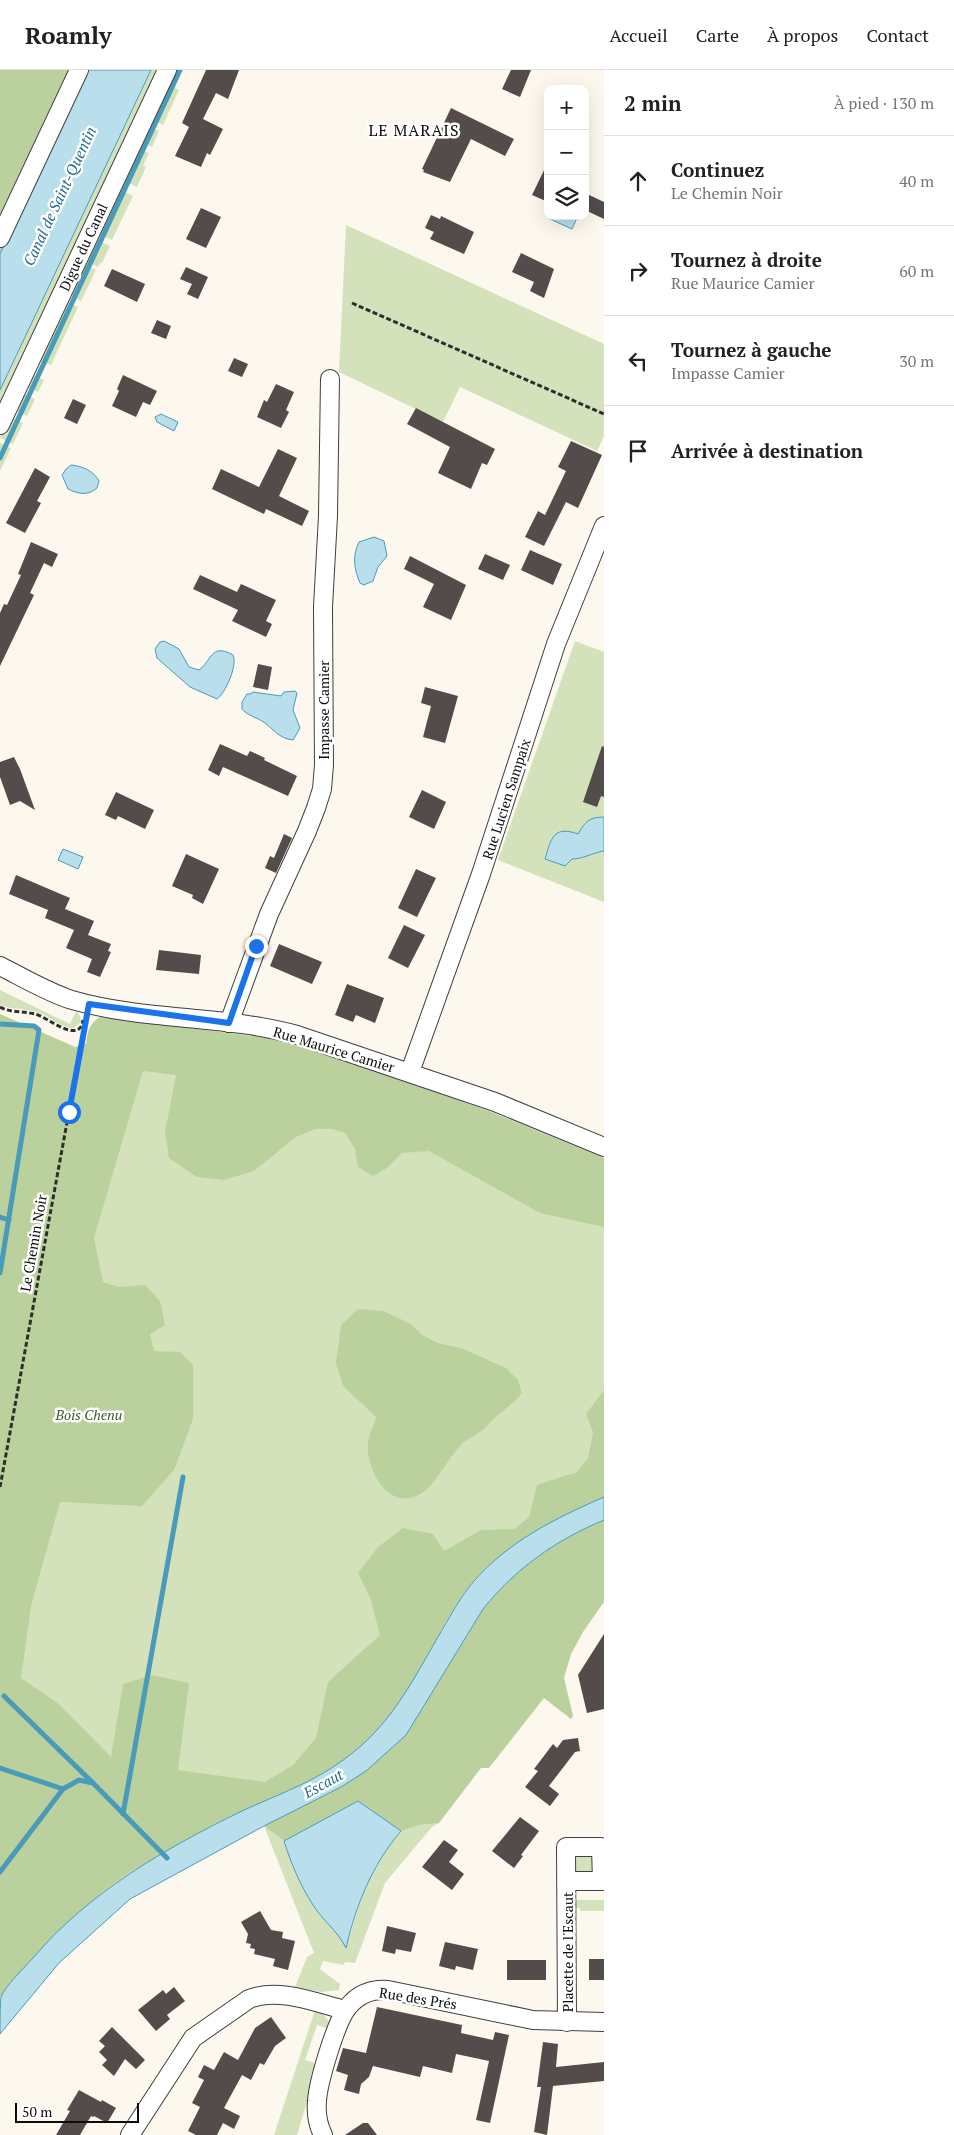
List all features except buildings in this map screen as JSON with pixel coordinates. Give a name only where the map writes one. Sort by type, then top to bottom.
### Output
[{"type":"street","points":[[0,238],[79,70]]},
{"type":"street","name":"Digue du Canal","points":[[0,425],[167,70]]},
{"type":"street","name":"Impasse Camier","points":[[229,1023],[266,922],[307,831],[322,789],[324,766],[323,607],[328,516],[330,379]]},
{"type":"street","name":"Rue Lucien Sampaix","points":[[410,1072],[481,874],[556,644],[604,526]]},
{"type":"street","name":"Rue Maurice Camier","points":[[0,966],[69,999],[85,1003],[229,1023],[297,1035],[495,1102],[604,1147]]},
{"type":"street","name":"Placette de l'Escaut","points":[[567,1881],[567,2022]]},
{"type":"street","name":"Rue des Prés","points":[[345,2010],[363,1994],[379,1989],[397,1991],[533,2020],[604,2022]]},
{"type":"street","points":[[130,2135],[193,2038],[250,1999],[259,1995],[279,1995],[345,2010],[322,2076],[318,2095],[317,2113],[323,2135]]},
{"type":"path","points":[[352,303],[604,414]]},
{"type":"path","points":[[75,1030],[83,1023],[85,1003]]},
{"type":"path","name":"Le Chemin Noir","points":[[0,1487],[82,1036],[85,1003]]},
{"type":"path","points":[[0,1008],[40,1015],[67,1030],[75,1030],[82,1036]]},
{"type":"green space","points":[[0,70],[85,70],[0,254]]},
{"type":"green space","points":[[151,70],[159,70],[0,409],[0,390]]},
{"type":"green space","points":[[165,83],[179,90],[163,125],[149,118]]},
{"type":"green space","points":[[146,125],[159,131],[152,147],[142,142]]},
{"type":"green space","points":[[139,149],[149,153],[143,166],[146,167],[137,187],[120,179]]},
{"type":"green space","points":[[115,187],[133,196],[112,240],[98,234]]},
{"type":"green space","points":[[346,225],[604,344],[604,436],[597,451],[460,387],[443,422],[339,372]]},
{"type":"green space","points":[[95,239],[110,246],[98,267],[81,259]]},
{"type":"green space","points":[[80,262],[96,270],[81,301],[68,294]]},
{"type":"green space","points":[[67,302],[78,307],[51,365],[39,360]]},
{"type":"green space","points":[[33,375],[44,380],[38,392],[23,385]]},
{"type":"green space","points":[[20,392],[35,399],[27,416],[15,410]]},
{"type":"green space","points":[[11,418],[23,423],[13,444],[0,438],[7,420]]},
{"type":"green space","points":[[0,443],[11,448],[0,471]]},
{"type":"green space","points":[[575,641],[604,652],[604,902],[498,860]]},
{"type":"green space","points":[[0,990],[70,1024],[76,1011],[80,1016],[81,1022],[74,1028],[69,1028],[39,1013],[0,1005]]},
{"type":"green space","points":[[0,1014],[75,1047],[86,1044],[87,1035],[93,1022],[100,1017],[276,1039],[405,1081],[491,1112],[604,1158],[604,1497],[575,1510],[491,1563],[331,1769],[208,1827],[0,1997]]},
{"type":"green space","name":"Bois Chenu","points":[[0,1014],[75,1047],[86,1044],[87,1035],[93,1022],[100,1017],[276,1039],[405,1081],[491,1112],[604,1158],[604,1227],[540,1213],[429,1151],[402,1153],[387,1168],[373,1176],[358,1167],[355,1149],[345,1133],[332,1129],[316,1129],[296,1137],[254,1171],[224,1180],[197,1177],[169,1158],[165,1132],[176,1075],[143,1071],[94,1238],[103,1282],[118,1287],[145,1285],[160,1301],[165,1325],[150,1334],[154,1351],[180,1352],[193,1365],[193,1419],[174,1470],[142,1506],[60,1502],[31,1606],[21,1678],[59,1704],[111,1757],[123,1684],[152,1675],[189,1683],[178,1770],[265,1782],[293,1765],[316,1738],[328,1682],[380,1635],[370,1597],[358,1573],[378,1547],[403,1528],[433,1534],[444,1551],[481,1530],[514,1529],[529,1517],[537,1485],[577,1472],[588,1458],[593,1432],[586,1414],[604,1390],[604,1497],[527,1536],[492,1562],[477,1577],[463,1594],[452,1612],[398,1707],[370,1740],[334,1767],[294,1788],[211,1826],[121,1878],[85,1907],[55,1935],[26,1965],[0,1997]]},
{"type":"green space","points":[[358,1309],[383,1311],[411,1324],[421,1334],[437,1343],[461,1348],[506,1368],[518,1380],[522,1393],[483,1430],[461,1445],[427,1489],[410,1498],[400,1498],[390,1493],[375,1476],[368,1453],[368,1442],[376,1417],[343,1386],[336,1363],[341,1325]]},
{"type":"green space","points":[[604,1520],[604,1602],[583,1632],[571,1654],[564,1678],[573,1716],[571,1719],[544,1698],[489,1768],[481,1768],[439,1823],[420,1825],[401,1831],[358,1801],[284,1841],[264,1826],[341,1787],[406,1735],[483,1609],[496,1594],[523,1568],[553,1546]]},
{"type":"green space","points":[[439,1823],[432,1827],[385,1883],[355,1963],[345,1962],[344,1965],[323,1961],[320,1969],[340,1984],[339,1990],[321,1992],[295,1987],[307,1957],[314,1953],[264,1826],[284,1841],[292,1865],[313,1905],[339,1934],[346,1947],[365,1887],[387,1848],[401,1831],[420,1825]]},
{"type":"green space","points":[[584,1854],[591,1857],[594,1864],[591,1871],[584,1874],[577,1871],[574,1864],[577,1857]]},
{"type":"green space","points":[[577,1900],[604,1900],[604,1911],[580,1911],[580,1908],[574,1908]]},
{"type":"green space","points":[[315,2010],[323,2014],[330,2023],[329,2029],[317,2025],[305,2060],[318,2064],[297,2135],[274,2135]]},
{"type":"water","name":"Canal de Saint-Quentin","points":[[85,70],[151,70],[0,390],[0,254]]},
{"type":"water","points":[[552,220],[576,220],[572,229]]},
{"type":"water","points":[[161,414],[178,422],[174,431],[157,422],[155,417]]},
{"type":"water","points":[[71,465],[83,468],[94,474],[99,481],[94,491],[83,493],[68,489],[62,475]]},
{"type":"water","points":[[374,537],[384,541],[387,556],[378,567],[373,581],[364,585],[360,583],[356,573],[355,552],[359,542]]},
{"type":"water","points":[[164,641],[179,649],[189,667],[199,670],[216,652],[226,652],[233,655],[234,665],[227,686],[217,699],[190,687],[157,658],[155,649],[160,642]]},
{"type":"water","points":[[295,691],[297,693],[293,710],[300,728],[293,740],[280,735],[242,709],[242,702],[247,694],[253,692],[281,696],[284,692]]},
{"type":"water","points":[[604,817],[604,851],[572,859],[565,866],[545,859],[551,840],[558,833],[563,831],[578,834],[588,821]]},
{"type":"water","points":[[63,849],[83,857],[78,869],[58,860]]},
{"type":"water","name":"Escaut","points":[[604,1497],[604,1520],[553,1546],[523,1568],[496,1594],[483,1609],[406,1735],[366,1771],[341,1787],[264,1826],[130,1899],[59,1963],[0,2034],[1,1997],[3,1993],[15,1977],[55,1934],[79,1912],[104,1892],[157,1856],[213,1825],[312,1780],[352,1753],[384,1722],[396,1706],[449,1617],[474,1581],[502,1554],[518,1542],[568,1513]]},
{"type":"water","points":[[358,1801],[401,1831],[373,1872],[366,1886],[346,1948],[308,1897],[296,1874],[284,1841]]},
{"type":"waterway","points":[[0,458],[180,70]]},
{"type":"waterway","points":[[0,1024],[34,1026],[39,1030],[0,1273]]},
{"type":"waterway","points":[[0,1217],[9,1220]]},
{"type":"waterway","points":[[123,1814],[183,1477]]},
{"type":"waterway","points":[[4,1696],[93,1783]]},
{"type":"waterway","points":[[0,1768],[63,1789],[79,1780],[93,1783],[167,1858]]},
{"type":"waterway","points":[[0,1872],[63,1789]]},
{"type":"district","name":"LE MARAIS","points":[[414,130]]},
{"type":"route","points":[[69,1112],[89,1004],[229,1023],[256,946]]}]
